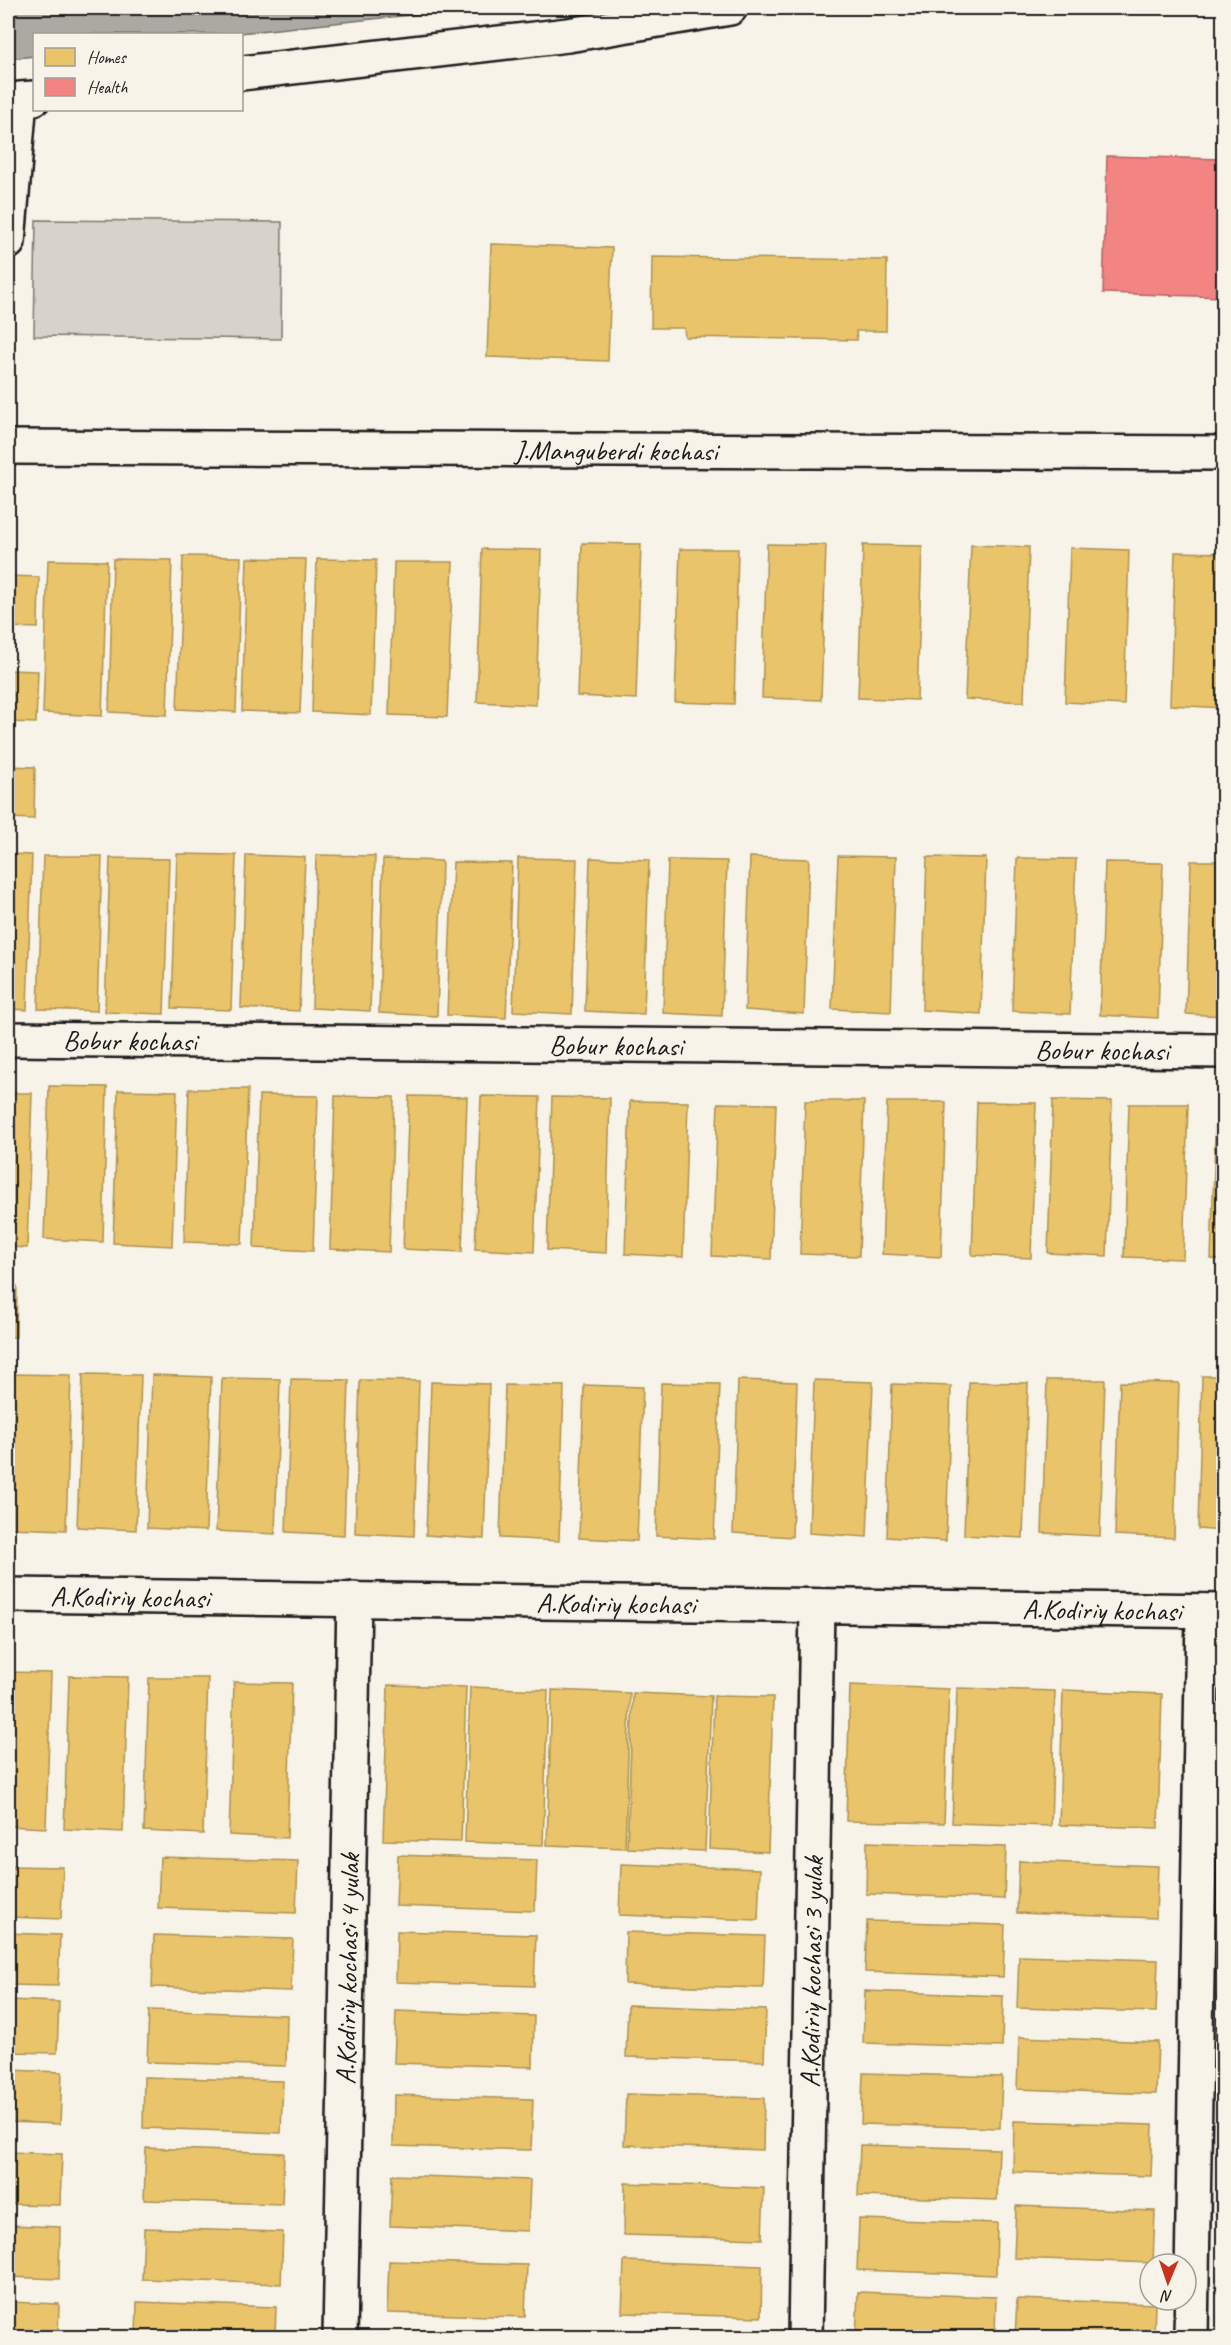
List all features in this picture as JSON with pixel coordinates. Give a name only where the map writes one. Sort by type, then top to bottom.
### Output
[{"type":"street","points":[[243,74],[568,35],[730,8]]},
{"type":"street","points":[[8,242],[20,99],[33,98]]},
{"type":"street","name":"J.Manguberdi kochasi","points":[[8,447],[1224,453]]},
{"type":"street","name":"Bobur kochasi","points":[[8,1039],[1224,1051]]},
{"type":"street","name":"A.Kodiriy kochasi","points":[[8,1595],[1213,1611]]},
{"type":"street","name":"A.Kodiriy kochasi 4 yulak","points":[[340,2337],[354,1599]]},
{"type":"street","name":"A.Kodiriy kochasi 3 yulak","points":[[805,2337],[817,1606]]},
{"type":"street","points":[[1191,2337],[1213,1611]]},
{"type":"shaded area","points":[[8,8],[477,8],[240,33],[33,33],[33,56],[8,59]]},
{"type":"shaded area","points":[[36,220],[282,222],[281,339],[34,336]]},
{"type":"building: Homes","points":[[491,244],[612,248],[608,361],[487,357]]},
{"type":"building: Homes","points":[[652,257],[887,260],[886,331],[856,331],[857,340],[685,337],[684,328],[651,328]]},
{"type":"building: Homes","points":[[582,543],[641,544],[636,699],[577,696]]},
{"type":"building: Homes","points":[[767,544],[826,545],[821,700],[762,698]]},
{"type":"building: Homes","points":[[863,545],[922,546],[917,700],[858,698]]},
{"type":"building: Homes","points":[[971,545],[1029,547],[1024,702],[965,699]]},
{"type":"building: Homes","points":[[1070,548],[1129,550],[1124,705],[1065,702]]},
{"type":"building: Homes","points":[[482,549],[541,550],[536,705],[477,702]]},
{"type":"building: Homes","points":[[680,549],[738,549],[734,704],[675,702]]},
{"type":"building: Homes","points":[[1175,552],[1224,553],[1224,708],[1170,705]]},
{"type":"building: Homes","points":[[183,556],[241,557],[236,712],[177,709]]},
{"type":"building: Homes","points":[[247,558],[306,559],[300,713],[242,711]]},
{"type":"building: Homes","points":[[113,559],[172,560],[167,715],[109,712]]},
{"type":"building: Homes","points":[[317,559],[376,560],[371,715],[312,712]]},
{"type":"building: Homes","points":[[48,560],[107,561],[102,716],[43,713]]},
{"type":"building: Homes","points":[[394,562],[453,562],[447,717],[389,715]]},
{"type":"building: Homes","points":[[8,576],[39,577],[38,628],[8,627]]},
{"type":"building: Homes","points":[[8,670],[38,671],[36,723],[8,722]]},
{"type":"building: Homes","points":[[8,766],[35,767],[34,819],[8,818]]},
{"type":"building: Homes","points":[[8,854],[32,855],[27,1010],[8,1009]]},
{"type":"building: Homes","points":[[177,854],[236,855],[231,1010],[172,1008]]},
{"type":"building: Homes","points":[[246,855],[305,857],[299,1011],[241,1008]]},
{"type":"building: Homes","points":[[316,855],[375,856],[370,1011],[312,1008]]},
{"type":"building: Homes","points":[[43,856],[102,856],[97,1011],[38,1009]]},
{"type":"building: Homes","points":[[838,856],[896,857],[891,1012],[832,1009]]},
{"type":"building: Homes","points":[[750,857],[809,859],[804,1014],[745,1010]]},
{"type":"building: Homes","points":[[927,857],[986,858],[981,1014],[922,1010]]},
{"type":"building: Homes","points":[[110,858],[169,859],[164,1014],[105,1012]]},
{"type":"building: Homes","points":[[518,858],[577,859],[572,1014],[513,1011]]},
{"type":"building: Homes","points":[[590,858],[649,860],[644,1014],[585,1011]]},
{"type":"building: Homes","points":[[1017,858],[1076,859],[1070,1014],[1012,1011]]},
{"type":"building: Homes","points":[[383,859],[442,861],[437,1016],[379,1013]]},
{"type":"building: Homes","points":[[668,860],[727,861],[722,1016],[663,1013]]},
{"type":"building: Homes","points":[[1191,861],[1224,861],[1224,1016],[1186,1014]]},
{"type":"building: Homes","points":[[453,862],[512,863],[506,1018],[447,1015]]},
{"type":"building: Homes","points":[[1105,862],[1163,863],[1158,1018],[1100,1015]]},
{"type":"building: Homes","points":[[49,1086],[107,1087],[103,1242],[44,1239]]},
{"type":"building: Homes","points":[[189,1089],[248,1089],[242,1244],[184,1242]]},
{"type":"building: Homes","points":[[118,1090],[177,1091],[172,1246],[113,1243]]},
{"type":"building: Homes","points":[[8,1093],[32,1093],[27,1248],[8,1247]]},
{"type":"building: Homes","points":[[259,1095],[318,1096],[313,1251],[254,1248]]},
{"type":"building: Homes","points":[[335,1096],[394,1097],[389,1252],[330,1249]]},
{"type":"building: Homes","points":[[409,1096],[467,1097],[462,1252],[403,1249]]},
{"type":"building: Homes","points":[[481,1096],[540,1097],[534,1252],[475,1249]]},
{"type":"building: Homes","points":[[552,1097],[610,1098],[606,1253],[547,1250]]},
{"type":"building: Homes","points":[[1053,1100],[1112,1101],[1107,1256],[1048,1253]]},
{"type":"building: Homes","points":[[630,1101],[688,1102],[683,1257],[625,1254]]},
{"type":"building: Homes","points":[[805,1101],[864,1101],[859,1256],[800,1254]]},
{"type":"building: Homes","points":[[887,1102],[946,1102],[941,1257],[882,1254]]},
{"type":"building: Homes","points":[[977,1102],[1036,1103],[1031,1258],[972,1255]]},
{"type":"building: Homes","points":[[718,1103],[776,1104],[771,1259],[712,1256]]},
{"type":"building: Homes","points":[[1129,1104],[1188,1104],[1183,1259],[1124,1257]]},
{"type":"building: Homes","points":[[1216,1106],[1224,1106],[1224,1260],[1211,1259]]},
{"type":"building: Homes","points":[[8,1285],[17,1286],[16,1337],[8,1337]]},
{"type":"building: Homes","points":[[12,1374],[71,1375],[66,1530],[8,1528]]},
{"type":"building: Homes","points":[[83,1374],[141,1375],[136,1530],[77,1527]]},
{"type":"building: Homes","points":[[152,1375],[211,1377],[206,1531],[147,1528]]},
{"type":"building: Homes","points":[[1202,1376],[1224,1376],[1224,1531],[1198,1529]]},
{"type":"building: Homes","points":[[222,1378],[280,1379],[275,1534],[216,1531]]},
{"type":"building: Homes","points":[[291,1379],[349,1380],[344,1535],[286,1532]]},
{"type":"building: Homes","points":[[360,1380],[419,1381],[414,1536],[355,1533]]},
{"type":"building: Homes","points":[[738,1380],[797,1382],[792,1537],[733,1533]]},
{"type":"building: Homes","points":[[814,1380],[873,1382],[867,1537],[809,1533]]},
{"type":"building: Homes","points":[[1047,1380],[1105,1380],[1100,1536],[1042,1533]]},
{"type":"building: Homes","points":[[431,1382],[489,1384],[484,1539],[426,1535]]},
{"type":"building: Homes","points":[[969,1382],[1028,1383],[1023,1538],[964,1535]]},
{"type":"building: Homes","points":[[1120,1382],[1179,1383],[1174,1538],[1115,1535]]},
{"type":"building: Homes","points":[[661,1383],[720,1384],[714,1539],[656,1536]]},
{"type":"building: Homes","points":[[892,1384],[951,1386],[946,1541],[887,1537]]},
{"type":"building: Homes","points":[[505,1385],[564,1386],[559,1541],[500,1538]]},
{"type":"building: Homes","points":[[584,1385],[643,1387],[637,1541],[579,1538]]},
{"type":"building: Homes","points":[[8,1672],[51,1673],[46,1828],[8,1826]]},
{"type":"building: Homes","points":[[69,1676],[128,1677],[123,1832],[64,1829]]},
{"type":"building: Homes","points":[[149,1678],[208,1678],[203,1834],[144,1831]]},
{"type":"building: Homes","points":[[234,1682],[292,1683],[287,1838],[229,1835]]},
{"type":"building: Homes","points":[[388,1685],[466,1687],[461,1842],[383,1840]]},
{"type":"building: Homes","points":[[850,1685],[949,1689],[944,1823],[846,1821]]},
{"type":"building: Homes","points":[[470,1687],[548,1690],[543,1845],[465,1842]]},
{"type":"building: Homes","points":[[957,1688],[1055,1691],[1051,1826],[952,1823]]},
{"type":"building: Homes","points":[[552,1690],[630,1693],[625,1848],[547,1845]]},
{"type":"building: Homes","points":[[1063,1690],[1162,1694],[1158,1828],[1059,1825]]},
{"type":"building: Homes","points":[[633,1693],[711,1696],[705,1851],[627,1848]]},
{"type":"building: Homes","points":[[714,1696],[773,1697],[768,1852],[709,1849]]},
{"type":"building: Homes","points":[[867,1842],[1006,1847],[1004,1899],[866,1894]]},
{"type":"building: Homes","points":[[398,1855],[537,1860],[535,1911],[396,1906]]},
{"type":"building: Homes","points":[[160,1857],[298,1861],[296,1913],[158,1908]]},
{"type":"building: Homes","points":[[1019,1861],[1158,1866],[1156,1918],[1017,1913]]},
{"type":"building: Homes","points":[[621,1864],[760,1869],[758,1920],[619,1915]]},
{"type":"building: Homes","points":[[8,1866],[63,1867],[61,1919],[8,1917]]},
{"type":"building: Homes","points":[[867,1921],[1005,1925],[1003,1977],[865,1972]]},
{"type":"building: Homes","points":[[397,1931],[536,1935],[534,1986],[396,1982]]},
{"type":"building: Homes","points":[[626,1932],[765,1936],[763,1988],[625,1984]]},
{"type":"building: Homes","points":[[8,1933],[60,1935],[58,1986],[8,1985]]},
{"type":"building: Homes","points":[[154,1935],[293,1939],[291,1991],[152,1987]]},
{"type":"building: Homes","points":[[1019,1956],[1158,1960],[1156,2012],[1017,2008]]},
{"type":"building: Homes","points":[[865,1991],[1003,1996],[1002,2047],[863,2043]]},
{"type":"building: Homes","points":[[8,2000],[59,2002],[57,2053],[8,2052]]},
{"type":"building: Homes","points":[[628,2005],[766,2010],[764,2061],[626,2057]]},
{"type":"building: Homes","points":[[149,2010],[287,2015],[286,2066],[147,2062]]},
{"type":"building: Homes","points":[[396,2011],[534,2016],[533,2067],[394,2063]]},
{"type":"building: Homes","points":[[1019,2037],[1158,2042],[1156,2094],[1017,2089]]},
{"type":"building: Homes","points":[[8,2070],[62,2072],[60,2124],[8,2122]]},
{"type":"building: Homes","points":[[863,2073],[1002,2077],[1000,2128],[861,2124]]},
{"type":"building: Homes","points":[[144,2077],[283,2081],[281,2133],[143,2128]]},
{"type":"building: Homes","points":[[626,2094],[764,2098],[763,2150],[624,2145]]},
{"type":"building: Homes","points":[[394,2095],[533,2099],[531,2150],[393,2146]]},
{"type":"building: Homes","points":[[1014,2121],[1153,2125],[1151,2176],[1013,2172]]},
{"type":"building: Homes","points":[[860,2145],[999,2149],[997,2200],[858,2196]]},
{"type":"building: Homes","points":[[146,2148],[284,2153],[282,2204],[144,2200]]},
{"type":"building: Homes","points":[[8,2152],[62,2154],[60,2205],[8,2204]]},
{"type":"building: Homes","points":[[392,2175],[530,2180],[528,2231],[390,2226]]},
{"type":"building: Homes","points":[[625,2183],[764,2188],[762,2239],[624,2235]]},
{"type":"building: Homes","points":[[1016,2206],[1155,2211],[1153,2252],[1138,2252],[1138,2262],[1014,2258]]},
{"type":"building: Homes","points":[[859,2219],[997,2223],[996,2275],[857,2270]]},
{"type":"building: Homes","points":[[8,2225],[60,2227],[59,2279],[8,2277]]},
{"type":"building: Homes","points":[[144,2228],[283,2232],[281,2284],[142,2279]]},
{"type":"building: Homes","points":[[389,2261],[527,2265],[525,2317],[387,2313]]},
{"type":"building: Homes","points":[[624,2261],[762,2266],[761,2317],[622,2313]]},
{"type":"building: Homes","points":[[858,2292],[996,2297],[995,2338],[856,2338]]},
{"type":"building: Homes","points":[[1017,2299],[1138,2303],[1138,2312],[1155,2312],[1154,2338],[1015,2338]]},
{"type":"building: Homes","points":[[8,2302],[59,2304],[58,2338],[8,2338]]},
{"type":"building: Homes","points":[[137,2302],[276,2307],[275,2338],[136,2338]]},
{"type":"building: Health","points":[[1107,156],[1224,159],[1224,297],[1103,293]]}]
